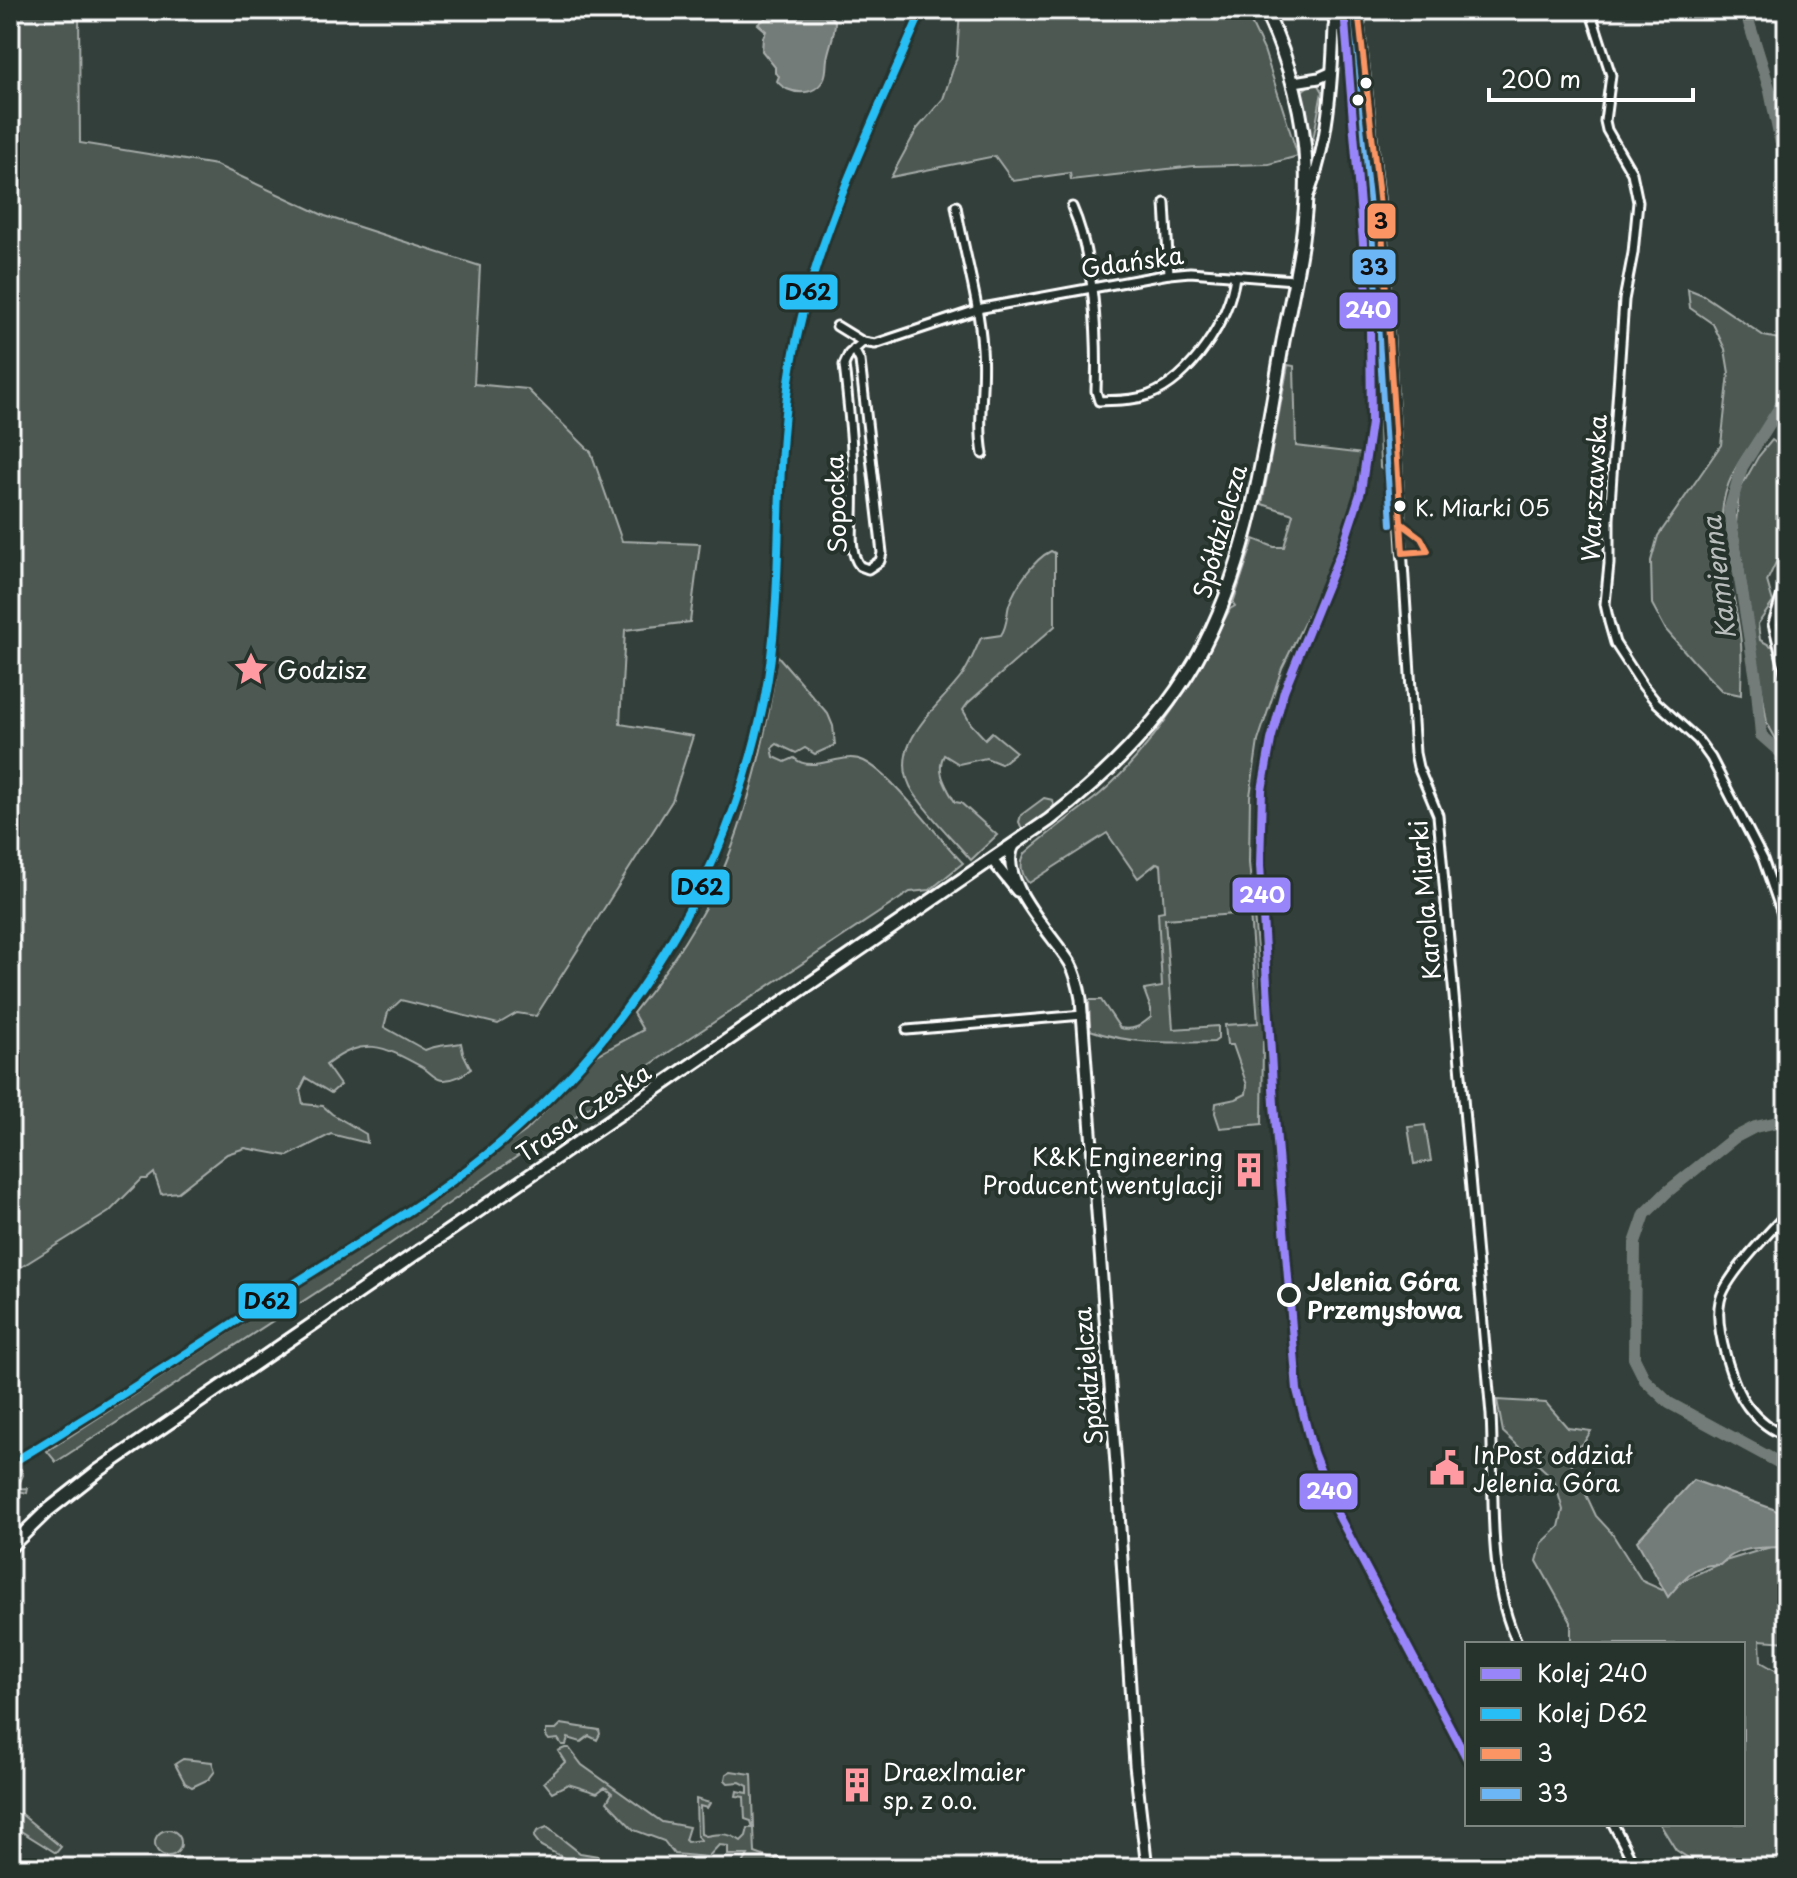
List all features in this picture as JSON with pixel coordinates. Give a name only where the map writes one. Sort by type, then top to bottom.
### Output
[{"type":"main road","name":"Spółdzielcza","points":[[992,860],[1066,807],[1116,762],[1167,703],[1207,639],[1229,588],[1260,470],[1306,201],[1306,165],[1294,82],[1265,10]]},
{"type":"main road","name":"Trasa Czeska","points":[[10,1547],[55,1504],[98,1471],[992,860]]},
{"type":"street","points":[[1306,201],[1315,176],[1330,73],[1334,27],[1332,10]]},
{"type":"street","name":"Karola Miarki","points":[[1358,10],[1381,215],[1415,753],[1438,815],[1491,1415],[1493,1515],[1504,1600],[1517,1642]]},
{"type":"street","name":"Warszawska","points":[[1590,10],[1611,75],[1605,121],[1607,130],[1632,173],[1638,202],[1635,242],[1624,300],[1605,604],[1615,643],[1643,686],[1698,740],[1711,758],[1767,868],[1787,928]]},
{"type":"street","points":[[1334,27],[1359,23]]},
{"type":"street","points":[[1294,82],[1330,73]]},
{"type":"street","points":[[1165,203],[1169,274]]},
{"type":"street","points":[[956,206],[982,348],[980,437],[983,454]]},
{"type":"street","points":[[1072,207],[1078,222],[1090,286],[1099,401],[1128,400],[1148,395],[1166,385],[1191,363],[1211,339],[1223,315],[1235,276]]},
{"type":"street","name":"Gdańska","points":[[863,342],[875,344],[889,341],[977,310],[1090,286],[1169,274],[1190,272],[1294,280]]},
{"type":"street","points":[[837,326],[863,342],[854,349]]},
{"type":"street","name":"Sopocka","points":[[854,349],[860,361],[882,553],[880,561],[868,569],[855,561],[852,529],[855,467],[844,365],[854,349]]},
{"type":"street","points":[[1787,578],[1773,624],[1787,680]]},
{"type":"street","name":"Spółdzielcza","points":[[1015,844],[1009,856],[1013,875],[1023,896],[1071,966],[1079,988],[1083,1015],[1135,1765],[1147,1868]]},
{"type":"street","name":"Spółdzielcza","points":[[992,860],[1001,861],[1013,875]]},
{"type":"street","name":"Spółdzielcza","points":[[992,860],[1004,878],[1023,896]]},
{"type":"street","points":[[907,1030],[1083,1015]]},
{"type":"street","points":[[1787,1213],[1729,1284],[1720,1301],[1719,1315],[1725,1352],[1744,1401],[1763,1422],[1787,1436]]},
{"type":"street","points":[[1614,1826],[1636,1868]]},
{"type":"shaded area","points":[[10,10],[79,10],[80,143],[216,165],[325,216],[480,266],[474,384],[527,389],[591,452],[622,541],[700,544],[690,622],[625,630],[620,724],[693,736],[672,801],[536,1016],[517,1013],[498,1024],[401,1000],[388,1012],[384,1027],[425,1050],[461,1043],[471,1069],[450,1080],[442,1080],[408,1059],[384,1049],[363,1047],[351,1050],[326,1065],[340,1085],[331,1093],[306,1078],[300,1090],[303,1104],[323,1106],[366,1134],[367,1143],[331,1134],[288,1156],[245,1148],[227,1154],[178,1192],[161,1194],[154,1173],[142,1179],[109,1212],[10,1274]]},
{"type":"shaded area","points":[[788,10],[819,11],[835,21],[825,76],[815,89],[801,92],[782,86],[777,81],[779,76],[775,73],[775,67],[762,51],[766,31],[758,24],[770,15]]},
{"type":"shaded area","points":[[960,10],[1245,10],[1264,50],[1298,156],[1269,164],[1194,166],[1071,180],[1070,173],[1013,181],[995,156],[891,177],[917,129],[943,99],[957,57]]},
{"type":"shaded area","points":[[1312,83],[1318,85],[1322,92],[1313,140],[1309,136],[1302,91]]},
{"type":"shaded area","points":[[1688,289],[1703,295],[1764,336],[1784,340],[1785,374],[1780,394],[1774,409],[1730,479],[1722,514],[1724,544],[1741,642],[1741,695],[1722,691],[1666,630],[1652,604],[1651,561],[1658,536],[1721,445],[1729,373],[1725,349],[1713,324],[1690,308]]},
{"type":"shaded area","points":[[1384,341],[1392,468],[1384,471],[1380,468],[1378,379],[1384,371],[1379,370],[1375,343]]},
{"type":"shaded area","points":[[1288,365],[1294,366],[1296,446],[1364,454],[1335,560],[1282,668],[1258,741],[1250,796],[1249,863],[1266,1041],[1263,1042],[1262,1124],[1220,1128],[1215,1113],[1216,1103],[1246,1094],[1247,1085],[1233,1045],[1227,1045],[1225,1025],[1258,1023],[1250,913],[1165,919],[1173,1029],[1218,1026],[1218,1039],[1214,1042],[1167,1043],[1105,1035],[1090,1030],[1089,1000],[1101,1000],[1120,1028],[1129,1029],[1151,1017],[1144,990],[1162,987],[1158,912],[1164,911],[1161,865],[1157,863],[1138,878],[1107,833],[1029,883],[1023,874],[1022,863],[1028,851],[1121,774],[1174,708],[1230,609],[1235,606],[1233,603],[1254,539],[1274,547],[1284,547],[1293,514],[1262,504]]},
{"type":"shaded area","points":[[1772,440],[1784,449],[1784,465],[1787,466],[1787,552],[1779,556],[1767,581],[1773,602],[1758,624],[1760,640],[1771,646],[1787,643],[1787,747],[1776,739],[1767,723],[1736,523],[1739,491],[1758,457]]},
{"type":"shaded area","points":[[1051,551],[1055,553],[1055,626],[963,710],[985,739],[992,732],[1016,752],[1001,764],[986,758],[959,764],[944,755],[942,761],[943,779],[955,802],[961,803],[997,835],[971,860],[914,793],[906,776],[905,760],[917,730],[964,672],[981,638],[1001,635],[1009,605],[1020,582],[1038,560]]},
{"type":"shaded area","points":[[777,655],[828,714],[835,745],[815,754],[805,748],[796,753],[777,744],[772,748],[774,757],[785,762],[794,758],[810,764],[846,758],[864,761],[888,779],[963,863],[930,890],[910,892],[663,1056],[374,1255],[56,1462],[47,1451],[355,1251],[526,1131],[597,1055],[643,1030],[633,1013],[668,967],[699,918],[740,826],[760,755]]},
{"type":"shaded area","points":[[1044,798],[1053,800],[1054,809],[1027,829],[1022,829],[1019,822],[1021,815]]},
{"type":"shaded area","points":[[1425,1125],[1431,1161],[1414,1164],[1408,1127]]},
{"type":"shaded area","points":[[1497,1400],[1546,1403],[1568,1428],[1591,1431],[1583,1444],[1566,1452],[1596,1516],[1611,1532],[1642,1581],[1662,1590],[1725,1561],[1787,1542],[1787,1642],[1760,1640],[1761,1662],[1787,1677],[1787,1868],[1704,1868],[1676,1850],[1661,1826],[1745,1826],[1745,1642],[1571,1642],[1571,1622],[1537,1561],[1542,1543],[1559,1527],[1563,1510],[1554,1479],[1503,1432]]},
{"type":"shaded area","points":[[21,1469],[23,1475],[20,1482],[12,1486],[13,1489],[28,1488],[27,1493],[19,1491],[10,1495],[10,1471]]},
{"type":"shaded area","points":[[1693,1480],[1787,1517],[1787,1547],[1743,1551],[1720,1565],[1703,1566],[1690,1574],[1668,1597],[1637,1541]]},
{"type":"shaded area","points":[[561,1724],[599,1730],[600,1734],[597,1740],[589,1736],[581,1742],[568,1738],[566,1745],[562,1745],[558,1739],[549,1740],[546,1736],[546,1730],[555,1730]]},
{"type":"shaded area","points":[[569,1748],[582,1765],[662,1822],[689,1827],[687,1842],[701,1840],[697,1836],[696,1799],[710,1803],[707,1808],[700,1806],[701,1834],[729,1835],[741,1841],[746,1836],[748,1828],[753,1828],[751,1821],[745,1819],[744,1797],[736,1796],[737,1791],[748,1793],[748,1786],[725,1780],[726,1774],[731,1771],[752,1774],[755,1853],[774,1860],[776,1857],[785,1859],[788,1868],[727,1868],[731,1864],[742,1865],[748,1855],[728,1855],[728,1846],[719,1845],[708,1857],[674,1854],[664,1841],[634,1830],[607,1802],[612,1793],[605,1787],[597,1793],[568,1784],[552,1792],[544,1782],[565,1762],[558,1751]]},
{"type":"shaded area","points":[[183,1759],[212,1762],[215,1771],[209,1779],[192,1787],[185,1783],[175,1764]]},
{"type":"shaded area","points":[[10,1814],[21,1814],[61,1847],[56,1853],[10,1827]]},
{"type":"shaded area","points":[[547,1827],[580,1853],[598,1856],[610,1868],[583,1868],[541,1846],[534,1837],[537,1831]]},
{"type":"shaded area","points":[[168,1830],[177,1834],[181,1843],[177,1852],[168,1856],[159,1852],[155,1843],[159,1834]]},
{"type":"waterway","name":"Kamienna","points":[[1745,10],[1770,91],[1782,149],[1787,266]]},
{"type":"waterway","name":"Kamienna","points":[[1787,396],[1742,467],[1729,511],[1756,679],[1761,735],[1787,758]]},
{"type":"waterway","name":"Kamienna","points":[[1787,1120],[1755,1127],[1734,1138],[1667,1192],[1645,1214],[1635,1243],[1634,1358],[1645,1380],[1669,1403],[1787,1467]]},
{"type":"rail line","name":"D62","points":[[10,1464],[386,1226],[487,1154],[538,1109],[585,1060],[665,952],[698,893],[725,831],[748,767],[764,701],[775,621],[784,421],[798,332],[810,285],[843,191],[922,10]]},
{"type":"rail line","name":"240","points":[[1344,10],[1370,329],[1371,423],[1361,491],[1343,546],[1284,691],[1262,790],[1260,865],[1274,1104],[1297,1390],[1313,1452],[1337,1513],[1465,1755]]},
{"type":"transit line","name":"3","points":[[1358,10],[1381,215],[1403,553]]},
{"type":"transit line","name":"33","points":[[1348,11],[1371,216],[1391,524]]},
{"type":"transit line","name":"3","points":[[1401,523],[1421,538],[1428,551],[1403,553]]},
{"type":"place","name":"K. Miarki 05","points":[[1400,506]]},
{"type":"place","name":"Godzisz","points":[[251,669]]},
{"type":"place","name":"K&K Engineering Producent wentylacji","points":[[1249,1170]]},
{"type":"place","name":"Jelenia Góra Przemysłowa","points":[[1289,1295]]},
{"type":"place","name":"InPost oddział Jelenia Góra","points":[[1447,1468]]},
{"type":"place","name":"Draexlmaier sp. z o.o.","points":[[857,1785]]}]
